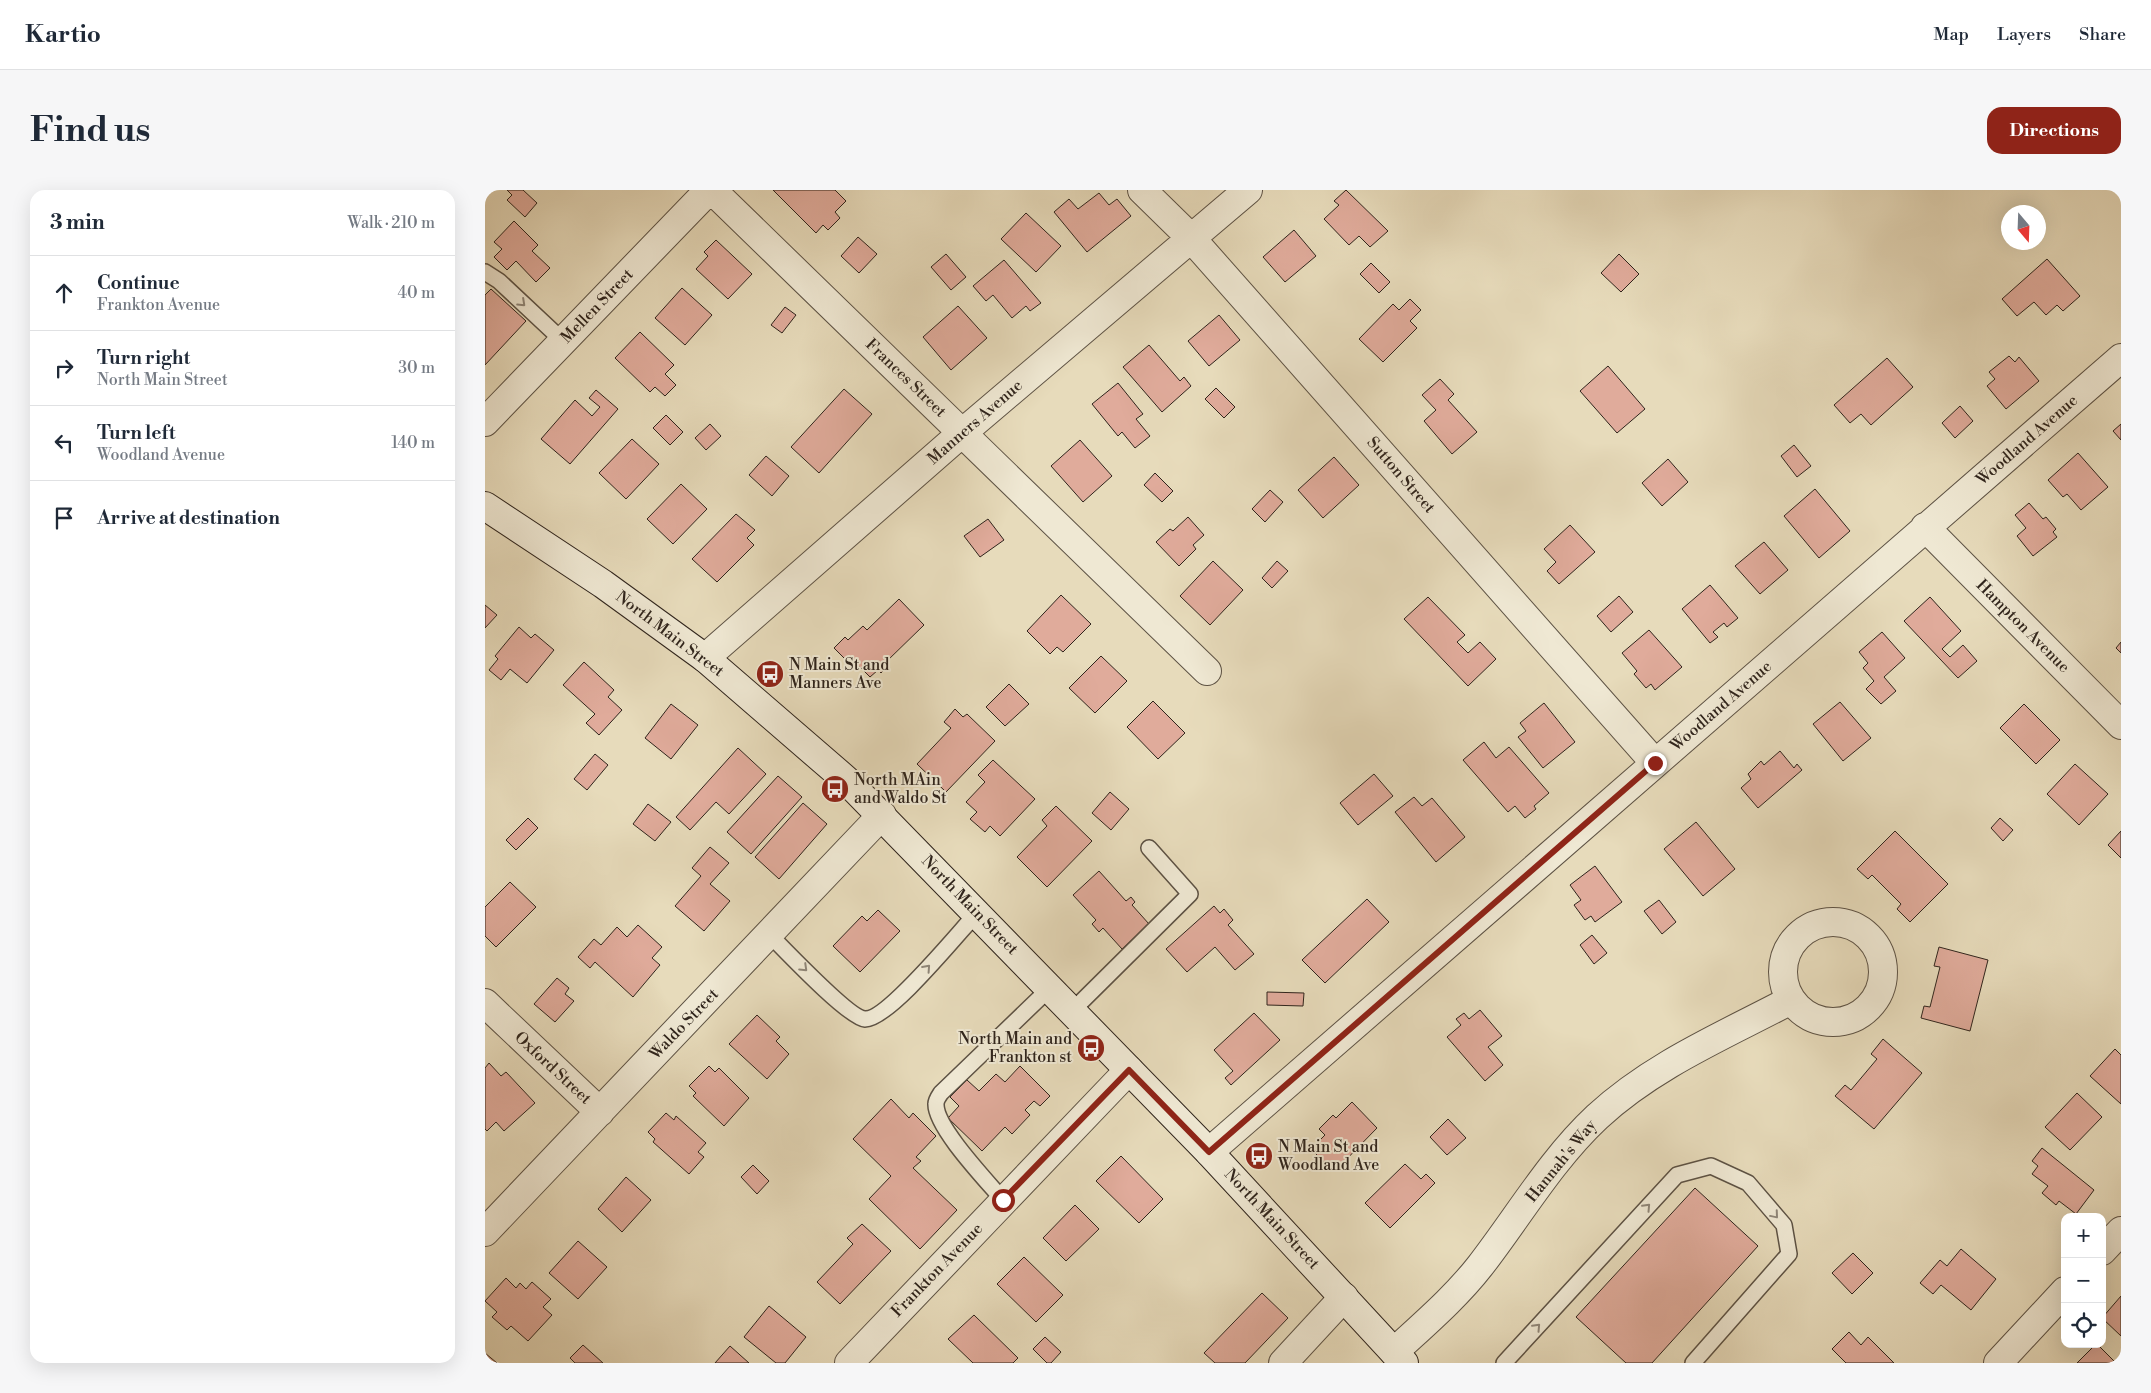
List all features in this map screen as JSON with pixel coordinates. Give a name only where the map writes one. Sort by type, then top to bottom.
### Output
[{"type":"street","name":"Mellen Street","points":[[485,422],[710,190]]},
{"type":"street","name":"Frances Street","points":[[710,190],[1207,671]]},
{"type":"street","name":"Sutton Street","points":[[1142,190],[1191,238],[1655,763]]},
{"type":"street","name":"Manners Avenue","points":[[705,658],[962,433],[1248,190]]},
{"type":"street","name":"Woodland Avenue","points":[[1209,1152],[2121,358]]},
{"type":"street","name":"North Main Street","points":[[485,506],[603,584],[705,658],[777,717],[882,815],[1050,988],[1209,1152],[1399,1358]]},
{"type":"street","name":"Hampton Avenue","points":[[1925,527],[2121,725]]},
{"type":"street","name":"Waldo Street","points":[[485,1232],[882,815]]},
{"type":"street","name":"Hannah's Way","points":[[1399,1358],[1479,1268],[1565,1153],[1597,1117],[1668,1064],[1791,1000]]},
{"type":"street","name":"Oxford Street","points":[[485,1003],[600,1112]]},
{"type":"street","name":"Frankton Avenue","points":[[849,1363],[1129,1070]]},
{"type":"street","points":[[2106,1247],[2121,1231]]},
{"type":"street","points":[[1998,1363],[2061,1296]]},
{"type":"street","points":[[1283,1363],[1344,1297]]},
{"type":"lane","points":[[485,272],[499,281],[563,340]]},
{"type":"lane","points":[[1072,1011],[1190,894],[1149,848]]},
{"type":"lane","points":[[769,934],[848,1011],[865,1019],[877,1016],[898,999],[977,913]]},
{"type":"lane","points":[[1003,1200],[946,1131],[937,1114],[936,1102],[941,1093],[1050,988]]},
{"type":"lane","points":[[1504,1363],[1677,1175],[1711,1166],[1748,1183],[1783,1225],[1789,1254],[1693,1363]]},
{"type":"building","points":[[507,190],[523,190],[537,203],[525,217],[507,200],[512,195]]},
{"type":"building","points":[[773,190],[835,190],[846,201],[835,212],[840,218],[828,230],[823,225],[816,233]]},
{"type":"building","points":[[1346,190],[1388,231],[1370,247],[1359,236],[1349,245],[1324,219],[1339,205],[1334,201]]},
{"type":"building","points":[[1099,193],[1109,205],[1117,199],[1131,216],[1087,252],[1054,212],[1069,199],[1078,209]]},
{"type":"building","points":[[1026,213],[1061,246],[1036,272],[1001,239]]},
{"type":"building","points":[[514,221],[538,245],[532,251],[550,268],[536,282],[516,261],[507,270],[494,257],[502,249],[494,242]]},
{"type":"building","points":[[1294,230],[1316,256],[1285,282],[1263,257]]},
{"type":"building","points":[[858,237],[877,254],[859,273],[841,256]]},
{"type":"building","points":[[716,240],[752,274],[728,299],[696,269],[708,256],[704,252]]},
{"type":"building","points":[[946,254],[966,277],[951,290],[931,267]]},
{"type":"building","points":[[1619,254],[1639,274],[1621,292],[1601,273]]},
{"type":"building","points":[[2047,259],[2080,296],[2063,311],[2057,305],[2046,315],[2034,302],[2017,316],[2002,299]]},
{"type":"building","points":[[1004,260],[1041,303],[1030,311],[1026,306],[1012,318],[993,295],[986,301],[973,286]]},
{"type":"building","points":[[1371,263],[1390,282],[1379,293],[1360,274]]},
{"type":"building","points":[[682,288],[712,315],[685,345],[655,318]]},
{"type":"building","points":[[491,289],[526,321],[485,365],[485,295]]},
{"type":"building","points":[[1410,299],[1421,310],[1410,321],[1417,328],[1383,362],[1359,339],[1393,304],[1399,310]]},
{"type":"building","points":[[958,306],[987,338],[951,370],[923,337]]},
{"type":"building","points":[[785,307],[796,315],[782,333],[771,325]]},
{"type":"building","points":[[1219,315],[1240,340],[1209,366],[1188,341]]},
{"type":"building","points":[[640,332],[674,365],[665,374],[676,385],[665,396],[655,387],[650,392],[615,358]]},
{"type":"building","points":[[1149,345],[1180,381],[1184,377],[1191,386],[1162,412],[1123,367]]},
{"type":"building","points":[[2009,356],[2015,362],[2019,357],[2039,381],[2006,409],[1987,386],[1995,379],[1989,372]]},
{"type":"building","points":[[1887,358],[1913,387],[1871,425],[1861,414],[1850,423],[1834,405]]},
{"type":"building","points":[[1608,366],[1645,409],[1617,433],[1580,391]]},
{"type":"building","points":[[1440,379],[1454,394],[1448,400],[1477,432],[1452,454],[1424,421],[1436,410],[1422,395]]},
{"type":"building","points":[[1118,383],[1143,414],[1136,419],[1150,436],[1135,448],[1122,432],[1118,436],[1092,404]]},
{"type":"building","points":[[1216,388],[1235,407],[1224,418],[1205,399]]},
{"type":"building","points":[[844,389],[872,414],[819,473],[791,447]]},
{"type":"building","points":[[596,390],[618,409],[570,464],[541,439],[575,400],[592,416],[600,407],[589,398]]},
{"type":"building","points":[[1960,406],[1973,421],[1955,438],[1942,423]]},
{"type":"building","points":[[666,415],[683,432],[670,445],[653,428]]},
{"type":"building","points":[[710,424],[721,436],[706,450],[695,438]]},
{"type":"building","points":[[2121,424],[2121,440],[2113,431]]},
{"type":"building","points":[[632,439],[659,464],[626,499],[599,473]]},
{"type":"building","points":[[1080,440],[1112,476],[1083,502],[1051,466]]},
{"type":"building","points":[[1794,445],[1811,466],[1797,477],[1781,456]]},
{"type":"building","points":[[2078,453],[2108,487],[2081,510],[2067,494],[2063,497],[2048,480]]},
{"type":"building","points":[[766,456],[789,476],[772,496],[749,475]]},
{"type":"building","points":[[1334,457],[1359,485],[1323,518],[1298,490]]},
{"type":"building","points":[[1668,459],[1688,482],[1662,506],[1642,483]]},
{"type":"building","points":[[1155,473],[1173,491],[1162,502],[1144,485]]},
{"type":"building","points":[[681,484],[707,509],[673,544],[647,519]]},
{"type":"building","points":[[1815,489],[1850,531],[1819,558],[1784,516]]},
{"type":"building","points":[[1270,490],[1283,502],[1265,522],[1252,509]]},
{"type":"building","points":[[2029,503],[2043,519],[2046,517],[2056,529],[2053,532],[2057,537],[2033,556],[2017,536],[2026,528],[2015,515]]},
{"type":"building","points":[[736,514],[755,530],[747,538],[754,545],[717,582],[692,559]]},
{"type":"building","points":[[1188,517],[1204,535],[1193,545],[1196,549],[1179,566],[1156,542],[1170,529],[1173,531]]},
{"type":"building","points":[[988,519],[1004,540],[980,557],[964,536]]},
{"type":"building","points":[[1570,525],[1595,552],[1559,584],[1547,571],[1556,562],[1544,549]]},
{"type":"building","points":[[1764,542],[1788,570],[1760,594],[1735,566]]},
{"type":"building","points":[[1213,561],[1243,590],[1210,625],[1180,596]]},
{"type":"building","points":[[1277,561],[1288,571],[1272,588],[1262,578]]},
{"type":"building","points":[[1710,585],[1738,618],[1727,627],[1724,623],[1713,632],[1718,637],[1710,643],[1682,609]]},
{"type":"building","points":[[1061,595],[1091,624],[1063,652],[1057,647],[1050,654],[1027,631]]},
{"type":"building","points":[[1619,596],[1633,612],[1611,632],[1597,616]]},
{"type":"building","points":[[1428,597],[1465,635],[1457,642],[1468,653],[1480,642],[1496,659],[1468,686],[1404,619]]},
{"type":"building","points":[[1930,597],[1961,631],[1942,649],[1950,657],[1963,645],[1977,661],[1958,678],[1904,621]]},
{"type":"building","points":[[899,599],[924,625],[887,661],[890,664],[881,673],[878,670],[870,677],[857,664],[853,667],[834,648],[845,637],[848,640],[863,626],[867,630]]},
{"type":"building","points":[[485,605],[497,615],[485,628]]},
{"type":"building","points":[[519,627],[531,638],[535,634],[554,650],[527,683],[510,669],[501,680],[489,670],[498,659],[495,656]]},
{"type":"building","points":[[1649,630],[1682,667],[1655,690],[1651,684],[1646,688],[1634,674],[1637,671],[1622,653]]},
{"type":"building","points":[[1882,632],[1905,658],[1884,677],[1896,691],[1881,704],[1866,689],[1874,681],[1863,668],[1868,663],[1859,652]]},
{"type":"building","points":[[2121,642],[2121,653],[2116,648]]},
{"type":"building","points":[[1101,656],[1127,681],[1095,713],[1069,688]]},
{"type":"building","points":[[584,662],[614,690],[608,697],[622,710],[599,735],[586,723],[595,714],[563,685]]},
{"type":"building","points":[[1009,684],[1029,704],[1005,726],[986,707]]},
{"type":"building","points":[[1153,701],[1185,733],[1158,759],[1127,727]]},
{"type":"building","points":[[1840,702],[1871,738],[1843,761],[1813,724]]},
{"type":"building","points":[[1544,703],[1575,742],[1543,768],[1518,737],[1526,731],[1520,723]]},
{"type":"building","points":[[671,704],[698,725],[671,759],[645,738]]},
{"type":"building","points":[[2024,704],[2060,740],[2036,764],[2000,728]]},
{"type":"building","points":[[955,709],[963,717],[967,714],[995,741],[946,792],[917,764],[951,728],[944,722]]},
{"type":"building","points":[[1484,742],[1496,758],[1509,747],[1549,793],[1534,806],[1536,809],[1525,818],[1515,806],[1508,812],[1463,760]]},
{"type":"building","points":[[738,748],[766,774],[729,814],[716,802],[690,830],[676,817]]},
{"type":"building","points":[[1780,751],[1794,768],[1797,764],[1802,770],[1758,808],[1741,788],[1751,779],[1748,774],[1761,761],[1764,765]]},
{"type":"building","points":[[595,754],[608,765],[587,790],[574,779]]},
{"type":"building","points":[[993,760],[1035,799],[1000,836],[990,826],[985,832],[970,819],[977,812],[966,802],[985,782],[978,775]]},
{"type":"building","points":[[2075,764],[2108,794],[2079,825],[2047,794]]},
{"type":"building","points":[[1374,774],[1393,796],[1358,825],[1340,803]]},
{"type":"building","points":[[778,776],[802,797],[751,854],[727,832]]},
{"type":"building","points":[[1110,792],[1129,809],[1111,830],[1092,813]]},
{"type":"building","points":[[1414,797],[1422,806],[1432,798],[1465,837],[1436,862],[1395,812]]},
{"type":"building","points":[[803,803],[827,824],[779,879],[755,857]]},
{"type":"building","points":[[648,804],[671,822],[655,841],[633,824]]},
{"type":"building","points":[[1056,806],[1092,841],[1047,887],[1017,857],[1047,826],[1042,820]]},
{"type":"building","points":[[528,818],[538,828],[516,850],[506,840]]},
{"type":"building","points":[[2000,818],[2013,830],[2003,841],[1991,828]]},
{"type":"building","points":[[1696,822],[1735,869],[1703,896],[1664,849]]},
{"type":"building","points":[[1895,831],[1948,884],[1910,922],[1897,909],[1901,904],[1872,875],[1868,879],[1857,869]]},
{"type":"building","points":[[2121,831],[2121,858],[2108,845]]},
{"type":"building","points":[[710,847],[729,863],[710,884],[730,901],[704,931],[675,906],[701,876],[692,868]]},
{"type":"building","points":[[1595,866],[1622,902],[1595,922],[1591,916],[1585,920],[1574,905],[1581,900],[1570,885]]},
{"type":"building","points":[[1099,871],[1126,901],[1131,897],[1135,902],[1132,905],[1149,924],[1122,949],[1103,928],[1099,932],[1092,924],[1096,920],[1073,895]]},
{"type":"building","points":[[510,882],[536,907],[496,947],[485,936],[485,907]]},
{"type":"building","points":[[1367,899],[1389,922],[1325,983],[1302,960]]},
{"type":"building","points":[[1659,900],[1676,922],[1662,934],[1644,911]]},
{"type":"building","points":[[1214,906],[1220,913],[1224,909],[1233,920],[1228,925],[1254,954],[1235,970],[1215,947],[1187,972],[1166,949]]},
{"type":"building","points":[[878,910],[900,931],[860,972],[833,946],[862,916],[867,921]]},
{"type":"building","points":[[638,925],[662,947],[652,958],[660,965],[633,997],[595,962],[590,968],[578,957],[594,939],[601,945],[617,927],[627,937]]},
{"type":"building","points":[[1592,935],[1607,953],[1594,964],[1580,945]]},
{"type":"building","points":[[1939,947],[1988,960],[1970,1031],[1921,1018],[1924,1006],[1930,1007],[1940,967],[1934,966]]},
{"type":"building","points":[[557,978],[569,988],[565,994],[574,1001],[555,1022],[534,1004]]},
{"type":"building","points":[[1267,992],[1304,993],[1303,1006],[1267,1005]]},
{"type":"building","points":[[1480,1010],[1502,1036],[1488,1047],[1503,1065],[1485,1081],[1447,1037],[1461,1025],[1456,1019],[1464,1013],[1469,1019]]},
{"type":"building","points":[[1254,1013],[1280,1040],[1231,1085],[1225,1078],[1233,1071],[1214,1050]]},
{"type":"building","points":[[757,1015],[780,1037],[776,1041],[789,1054],[767,1079],[729,1044]]},
{"type":"building","points":[[1883,1039],[1922,1073],[1874,1129],[1835,1096],[1845,1085],[1851,1090],[1877,1059],[1871,1054]]},
{"type":"building","points":[[2115,1049],[2121,1055],[2121,1104],[2090,1076]]},
{"type":"building","points":[[489,1063],[501,1076],[506,1072],[535,1103],[504,1131],[496,1122],[487,1131],[485,1129],[485,1068]]},
{"type":"building","points":[[709,1066],[715,1072],[719,1068],[749,1098],[724,1126],[693,1096],[696,1093],[689,1086]]},
{"type":"building","points":[[1020,1066],[1050,1096],[1040,1106],[1034,1101],[1025,1110],[1030,1115],[1012,1134],[1005,1127],[982,1151],[948,1118],[959,1106],[950,1097],[967,1080],[979,1091],[996,1074],[1005,1082]]},
{"type":"building","points":[[2077,1093],[2102,1117],[2070,1150],[2045,1127]]},
{"type":"building","points":[[891,1099],[909,1118],[913,1113],[936,1136],[916,1157],[921,1161],[913,1168],[957,1210],[920,1249],[869,1199],[891,1176],[853,1139]]},
{"type":"building","points":[[1352,1102],[1377,1128],[1334,1172],[1311,1149],[1325,1135],[1319,1129],[1333,1115],[1336,1118]]},
{"type":"building","points":[[666,1113],[674,1120],[676,1116],[706,1143],[698,1152],[704,1157],[689,1174],[653,1142],[655,1139],[648,1132]]},
{"type":"building","points":[[1448,1119],[1466,1138],[1447,1155],[1430,1137]]},
{"type":"building","points":[[2042,1148],[2094,1190],[2077,1213],[2059,1201],[2056,1205],[2042,1193],[2048,1186],[2032,1174],[2038,1166],[2032,1161]]},
{"type":"building","points":[[1121,1156],[1163,1199],[1139,1223],[1096,1181]]},
{"type":"building","points":[[1405,1164],[1421,1179],[1426,1174],[1435,1183],[1390,1228],[1365,1203]]},
{"type":"building","points":[[753,1165],[769,1181],[757,1194],[741,1177]]},
{"type":"building","points":[[626,1177],[651,1200],[622,1232],[598,1209]]},
{"type":"building","points":[[1695,1188],[1758,1246],[1652,1363],[1626,1363],[1576,1317]]},
{"type":"building","points":[[1075,1205],[1099,1229],[1066,1261],[1043,1238]]},
{"type":"building","points":[[862,1224],[891,1251],[840,1304],[817,1282],[853,1244],[847,1238]]},
{"type":"building","points":[[578,1241],[607,1267],[578,1299],[549,1273]]},
{"type":"building","points":[[1961,1249],[1996,1279],[1971,1310],[1941,1285],[1933,1294],[1920,1283],[1940,1260],[1947,1266]]},
{"type":"building","points":[[1853,1253],[1873,1273],[1852,1294],[1832,1273]]},
{"type":"building","points":[[1024,1257],[1063,1295],[1036,1322],[997,1284]]},
{"type":"building","points":[[506,1278],[516,1288],[520,1283],[526,1289],[532,1282],[551,1299],[543,1307],[552,1315],[528,1341],[511,1326],[507,1330],[492,1317],[497,1312],[485,1301]]},
{"type":"building","points":[[1262,1293],[1288,1318],[1245,1363],[1215,1363],[1204,1353]]},
{"type":"building","points":[[2121,1296],[2121,1336],[2106,1322],[2106,1313]]},
{"type":"building","points":[[769,1306],[806,1337],[785,1363],[776,1363],[744,1337]]},
{"type":"building","points":[[974,1315],[1018,1358],[1013,1363],[973,1363],[948,1339]]},
{"type":"building","points":[[1849,1332],[1861,1345],[1868,1337],[1894,1363],[1846,1363],[1832,1349]]},
{"type":"building","points":[[1045,1337],[1061,1352],[1051,1363],[1047,1363],[1033,1349]]},
{"type":"building","points":[[583,1345],[603,1363],[575,1363],[570,1358]]},
{"type":"building","points":[[730,1346],[749,1363],[715,1363]]},
{"type":"building","points":[[2092,1348],[2101,1348],[2116,1363],[2077,1363]]},
{"type":"building","points":[[485,1353],[497,1363],[485,1363]]},
{"type":"place","name":"N Main St and Manners Ave","points":[[770,674]]},
{"type":"place","name":"North MAin and Waldo St","points":[[835,789]]},
{"type":"place","name":"North Main and Frankton st","points":[[1091,1048]]},
{"type":"place","name":"N Main St and Woodland Ave","points":[[1259,1156]]},
{"type":"route","points":[[1003,1200],[1129,1070],[1209,1152],[1655,763]]}]
